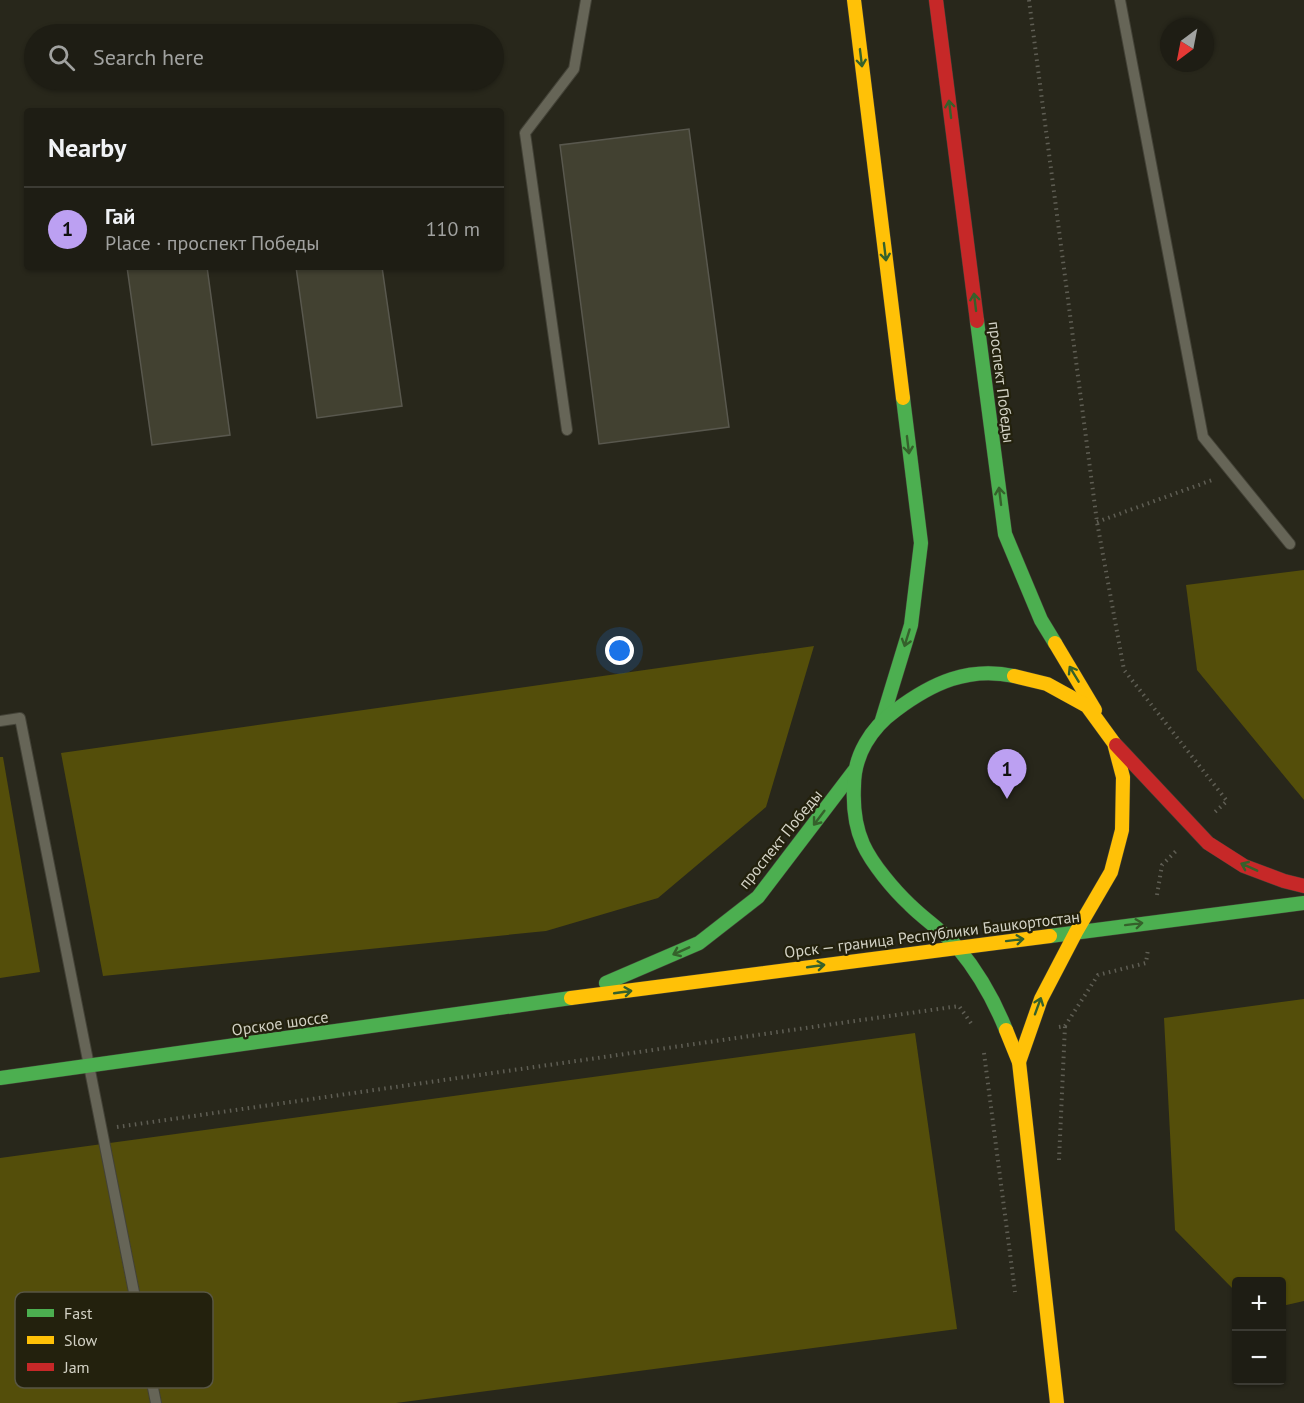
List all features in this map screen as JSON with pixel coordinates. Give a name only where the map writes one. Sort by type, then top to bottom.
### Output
[{"type":"main road","points":[[854,0],[921,543],[911,625],[882,720],[861,750],[854,771],[853,807],[863,844],[883,874],[909,904],[957,947],[993,998],[1019,1062],[1057,1403]]},
{"type":"main road","name":"проспект Победы","points":[[936,0],[1005,534],[1041,620],[1114,743]]},
{"type":"main road","points":[[882,720],[920,692],[960,675],[1000,673],[1047,684],[1087,706],[1114,743],[1208,843],[1244,866],[1304,886]]},
{"type":"main road","points":[[1019,1062],[1041,999],[1076,932],[1112,872],[1122,830],[1122,777],[1114,743]]},
{"type":"main road","name":"проспект Победы","points":[[565,999],[699,943],[758,897],[854,771]]},
{"type":"main road","name":"Орск — граница Республики Башкортостан","points":[[565,999],[1304,903]]},
{"type":"main road","name":"Орское шоссе","points":[[0,1078],[565,999]]},
{"type":"lane","points":[[567,430],[525,133],[574,69],[586,0]]},
{"type":"lane","points":[[1120,0],[1203,437],[1290,544]]},
{"type":"lane","points":[[0,721],[20,718],[134,1292]]},
{"type":"lane","points":[[153,1388],[156,1403]]},
{"type":"path","points":[[1097,522],[1232,473]]},
{"type":"path","points":[[1059,1163],[1065,1026]]},
{"type":"path","points":[[984,1052],[1015,1298]]},
{"type":"shaded area","points":[[1304,570],[1304,800],[1197,670],[1186,585]]},
{"type":"shaded area","points":[[814,646],[766,807],[658,898],[546,931],[103,976],[61,753]]},
{"type":"shaded area","points":[[0,757],[3,757],[40,972],[0,978]]},
{"type":"shaded area","points":[[1304,999],[1304,1301],[1286,1305],[1286,1277],[1232,1277],[1232,1288],[1175,1230],[1164,1018]]},
{"type":"shaded area","points":[[915,1033],[957,1329],[396,1403],[0,1403],[0,1158]]},
{"type":"building","points":[[689,129],[729,427],[599,444],[560,145]]},
{"type":"building","points":[[127,270],[207,270],[230,435],[152,445]]},
{"type":"building","points":[[296,270],[382,270],[402,406],[317,418]]},
{"type":"traffic: fast","points":[[977,321],[1005,534],[1041,620],[1055,643]]},
{"type":"traffic: fast","points":[[882,720],[911,625],[921,543],[903,398]]},
{"type":"traffic: fast","points":[[1006,1030],[985,987],[958,948],[904,899],[872,860],[858,830],[854,793],[857,764],[866,743],[879,725],[896,710],[923,692],[952,679],[982,673],[1014,676]]},
{"type":"traffic: fast","points":[[606,983],[699,943],[758,897],[854,771]]},
{"type":"traffic: fast","points":[[1050,936],[1304,903]]},
{"type":"traffic: fast","points":[[0,1078],[571,998]]},
{"type":"traffic: slow","points":[[854,0],[903,398]]},
{"type":"traffic: slow","points":[[1055,643],[1095,710]]},
{"type":"traffic: slow","points":[[1014,676],[1047,684],[1087,706],[1114,743],[1123,777],[1122,830],[1111,872],[1041,999],[1019,1062]]},
{"type":"traffic: slow","points":[[571,998],[1050,936]]},
{"type":"traffic: slow","points":[[1006,1030],[1019,1062],[1057,1403]]},
{"type":"traffic: jam","points":[[936,0],[977,321]]},
{"type":"traffic: jam","points":[[1116,745],[1208,843],[1244,866],[1304,886]]},
{"type":"place","name":"Гай","points":[[1007,799]]}]
